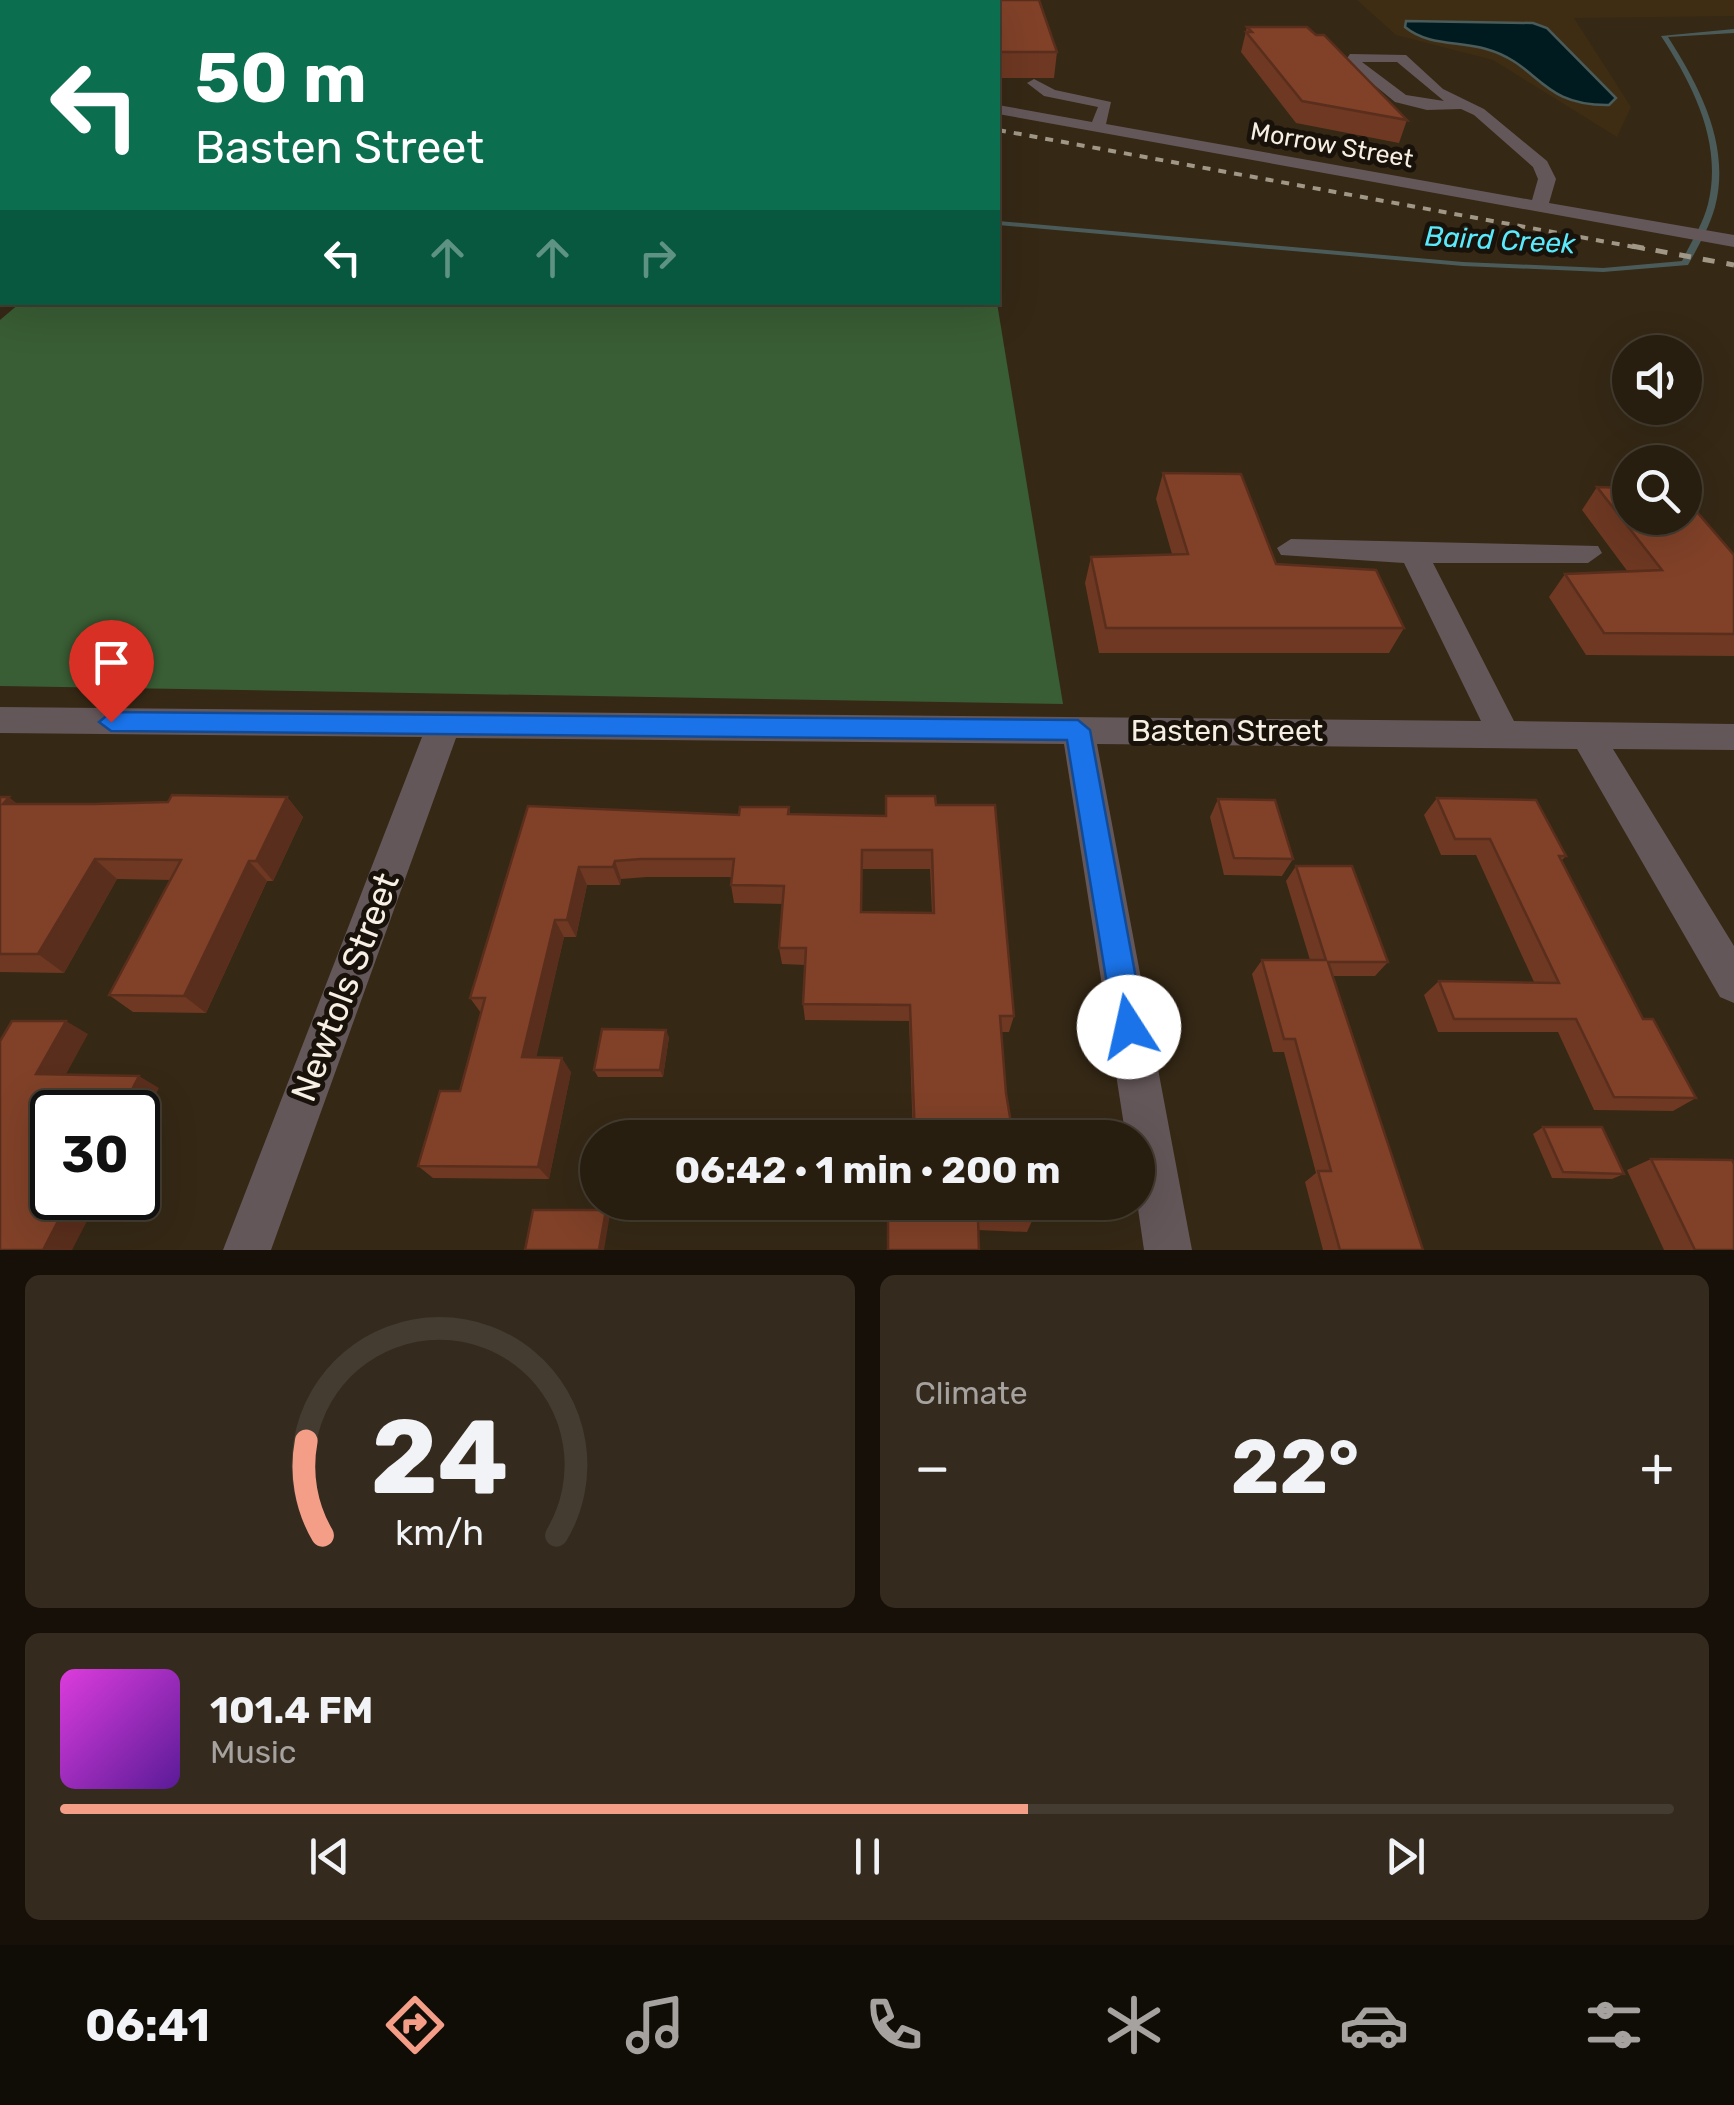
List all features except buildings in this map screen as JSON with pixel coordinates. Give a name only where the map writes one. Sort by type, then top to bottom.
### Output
[{"type":"street","points":[[1465,104],[1433,108],[1402,103],[1390,98],[1350,58],[1401,58],[1438,92],[1465,104],[1479,112],[1541,165],[1546,179],[1539,208]]},
{"type":"street","points":[[1034,82],[1041,90],[1106,105],[1097,128]]},
{"type":"street","name":"Morrow Street","points":[[1000,110],[1734,241]]},
{"type":"street","points":[[1291,548],[1414,554],[1588,553]]},
{"type":"street","points":[[1414,554],[1504,734]]},
{"type":"street","name":"Basten Street","points":[[0,720],[1734,737]]},
{"type":"street","name":"Newtols Street","points":[[247,1250],[444,724]]},
{"type":"street","points":[[1078,730],[1168,1250]]},
{"type":"street","points":[[1586,734],[1734,983]]},
{"type":"shaded area","points":[[1357,0],[1734,0],[1734,16],[1574,18],[1631,107],[1617,137],[1493,60],[1396,35]]},
{"type":"green space","points":[[18,305],[997,305],[1063,704],[0,686],[0,320]]},
{"type":"water","points":[[1406,21],[1533,23],[1547,28],[1616,98],[1609,105],[1568,99],[1504,56],[1423,37],[1405,27]]},
{"type":"waterway","name":"Baird Creek","points":[[1000,223],[1463,264],[1603,270],[1685,263],[1711,206],[1714,152],[1697,93],[1664,36],[1734,31]]},
{"type":"railway","points":[[1000,130],[1645,249]]},
{"type":"railway","points":[[1632,246],[1734,265]]},
{"type":"route","points":[[111,722],[1078,730],[1129,1027]]}]
